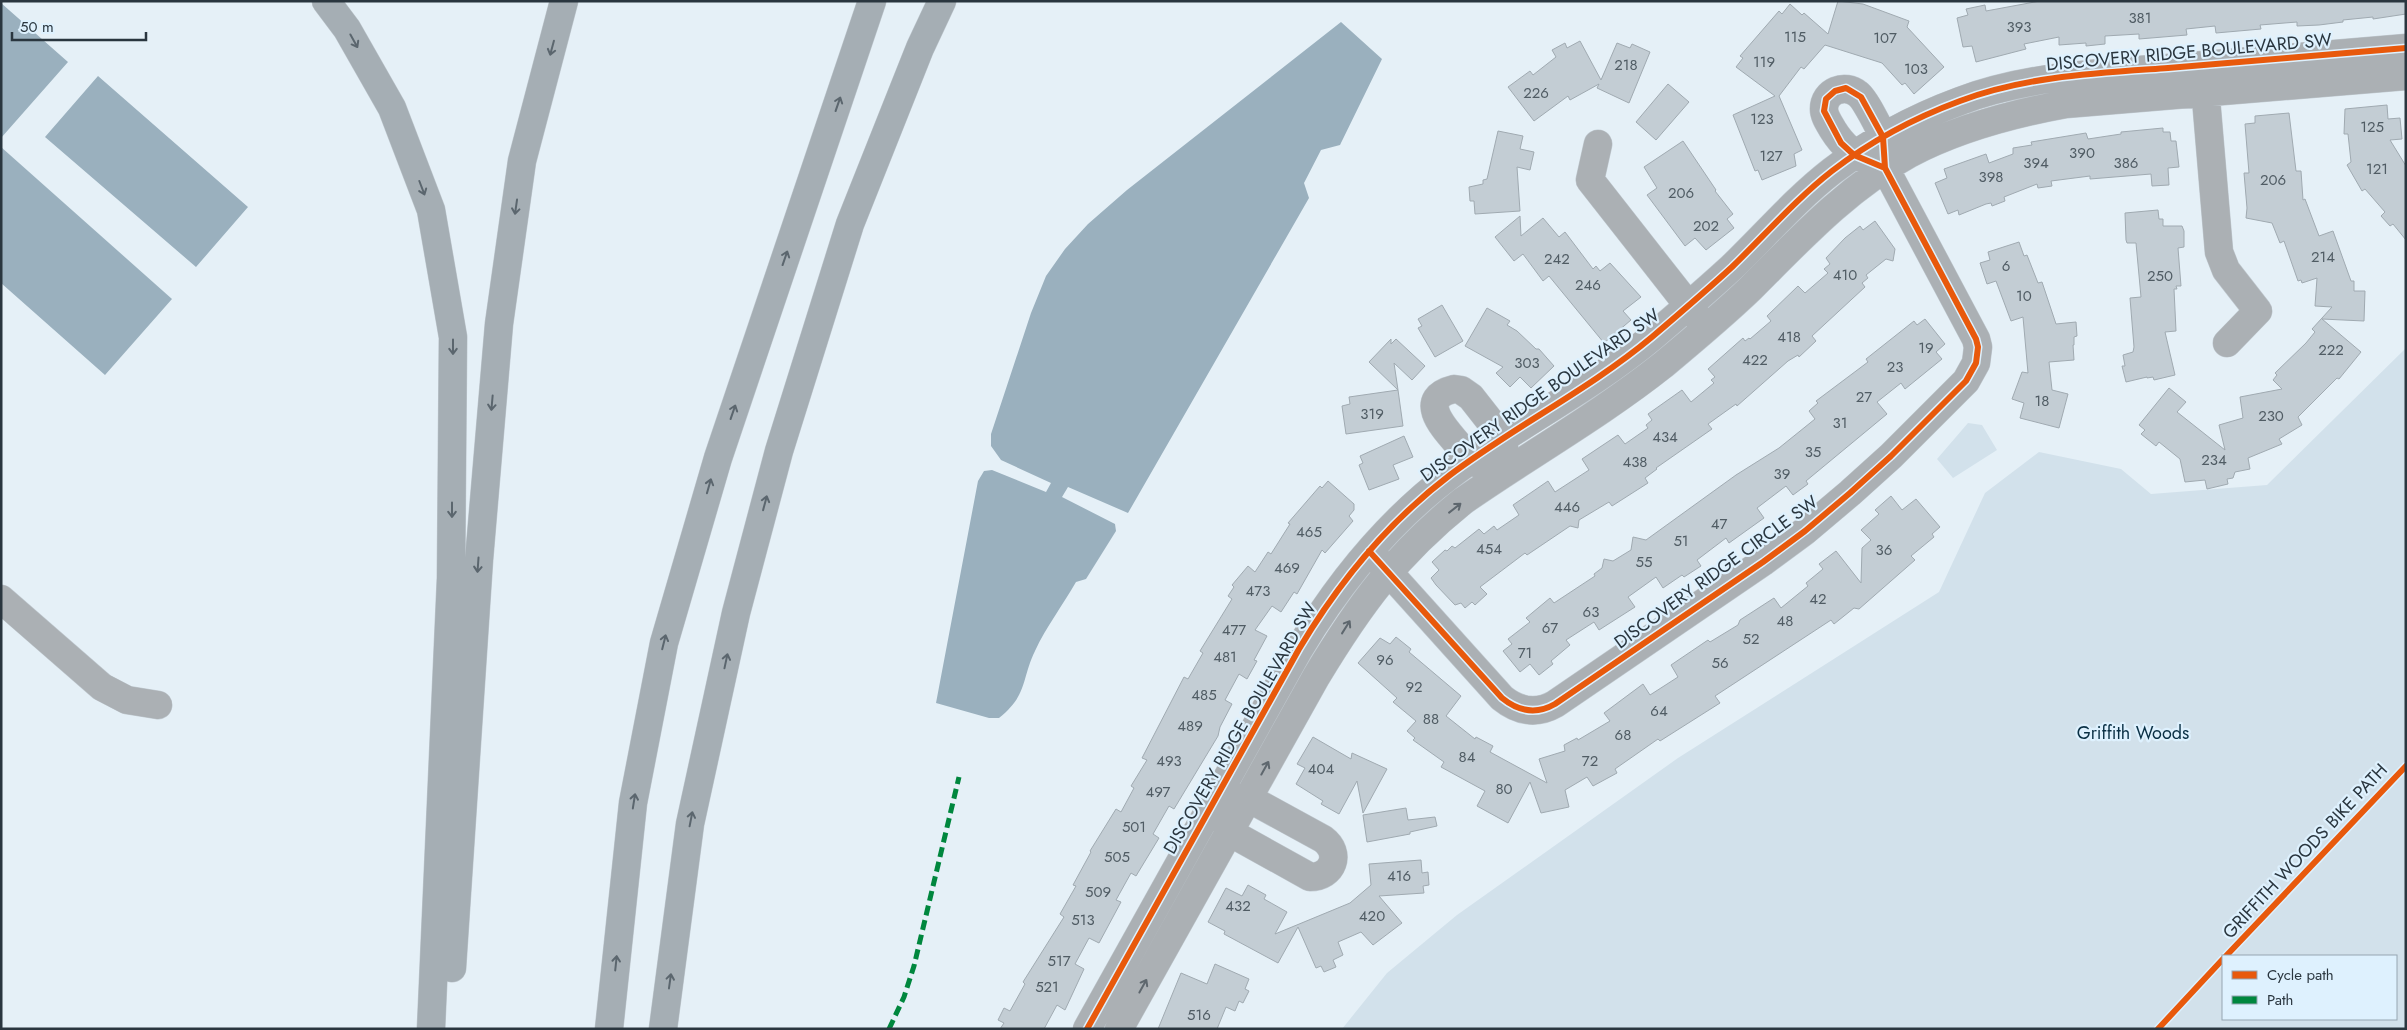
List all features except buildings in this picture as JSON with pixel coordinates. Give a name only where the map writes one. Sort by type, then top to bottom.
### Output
[{"type":"highway","points":[[326,1],[347,29],[392,108],[431,210],[453,337],[451,578],[431,1029]]},
{"type":"highway","points":[[447,1029],[480,542],[499,324],[522,161],[564,1]]},
{"type":"highway","points":[[609,1029],[634,803],[664,643],[718,458],[872,1]]},
{"type":"highway","points":[[663,1029],[690,824],[736,613],[779,450],[850,224],[920,48],[942,1]]},
{"type":"street","name":"DISCOVERY RIDGE BOULEVARD SW","points":[[1087,1029],[1317,619],[1349,574],[1369,550],[1426,495],[1471,460],[1599,376],[1649,340],[1689,306],[1800,199],[1854,155],[1883,137],[1924,116],[1961,101],[2016,85],[2062,77],[2406,48]]},
{"type":"street","points":[[2203,65],[2220,252],[2226,270],[2258,311],[2227,343]]},
{"type":"street","points":[[1119,1029],[1349,622],[1388,571],[1434,524],[1504,472],[1614,400],[1660,366],[1706,328],[1819,219],[1846,196],[1885,168],[1942,138],[2027,111],[2066,104],[2406,76]]},
{"type":"street","points":[[1846,88],[1857,93],[1883,137],[1885,168],[1854,155],[1842,143],[1824,111],[1826,99],[1835,91],[1846,88]]},
{"type":"street","points":[[1598,144],[1590,180],[1706,328]]},
{"type":"street","name":"DISCOVERY RIDGE CIRCLE SW","points":[[1369,550],[1502,698],[1512,706],[1525,711],[1547,708],[1555,704],[1741,578],[1805,531],[1891,456],[1966,381],[1976,363],[1978,346],[1976,339],[1885,168]]},
{"type":"street","points":[[1454,389],[1466,393],[1504,439],[1504,472],[1471,460],[1436,416],[1436,404],[1442,394],[1454,389]]},
{"type":"street","points":[[1,599],[102,687],[127,700],[158,705]]},
{"type":"street","points":[[1216,798],[1248,798],[1328,843],[1334,854],[1332,867],[1322,876],[1310,877],[1229,832],[1216,798]]},
{"type":"green space","name":"Griffith Woods","points":[[2406,348],[2406,1029],[1342,1029],[1387,973],[1457,915],[1678,758],[1939,592],[1985,493],[2039,452],[2121,469],[2151,494],[2267,485]]},
{"type":"green space","points":[[1968,423],[1982,425],[1997,450],[1953,478],[1937,459]]},
{"type":"water","points":[[1,3],[68,62],[1,138]]},
{"type":"water","points":[[1341,22],[1382,59],[1340,145],[1321,150],[1304,183],[1309,198],[1128,513],[1068,487],[1062,497],[1115,524],[1116,531],[1086,579],[1076,582],[1044,633],[1031,661],[1023,687],[1015,702],[999,718],[989,718],[936,703],[978,481],[984,471],[992,470],[1046,492],[1051,483],[1001,460],[991,446],[991,434],[1031,313],[1046,276],[1065,249],[1088,224],[1127,190]]},
{"type":"water","points":[[98,76],[248,207],[196,267],[45,137]]},
{"type":"water","points":[[1,147],[172,299],[105,375],[1,283]]},
{"type":"marked path","points":[[889,1029],[904,997],[914,966],[959,777]]},
{"type":"cycle path","points":[[1087,1029],[1299,649],[1314,624],[1366,554],[1427,493],[1450,475],[1500,440],[1603,374],[1652,337],[1732,267],[1793,205],[1832,171],[1878,140],[1926,115],[1960,101],[2010,86],[2089,74],[2406,48]]},
{"type":"cycle path","points":[[1369,551],[1502,698],[1521,709],[1541,710],[1555,704],[1763,562],[1805,531],[1891,456],[1966,381],[1976,363],[1978,347],[1976,339],[1885,168],[1883,137],[1861,97],[1846,88],[1835,91],[1826,99],[1824,111],[1841,143],[1854,155],[1885,168]]},
{"type":"cycle path","name":"GRIFFITH WOODS BIKE PATH","points":[[2227,955],[2406,766]]},
{"type":"cycle path","points":[[2158,1029],[2222,960]]}]
